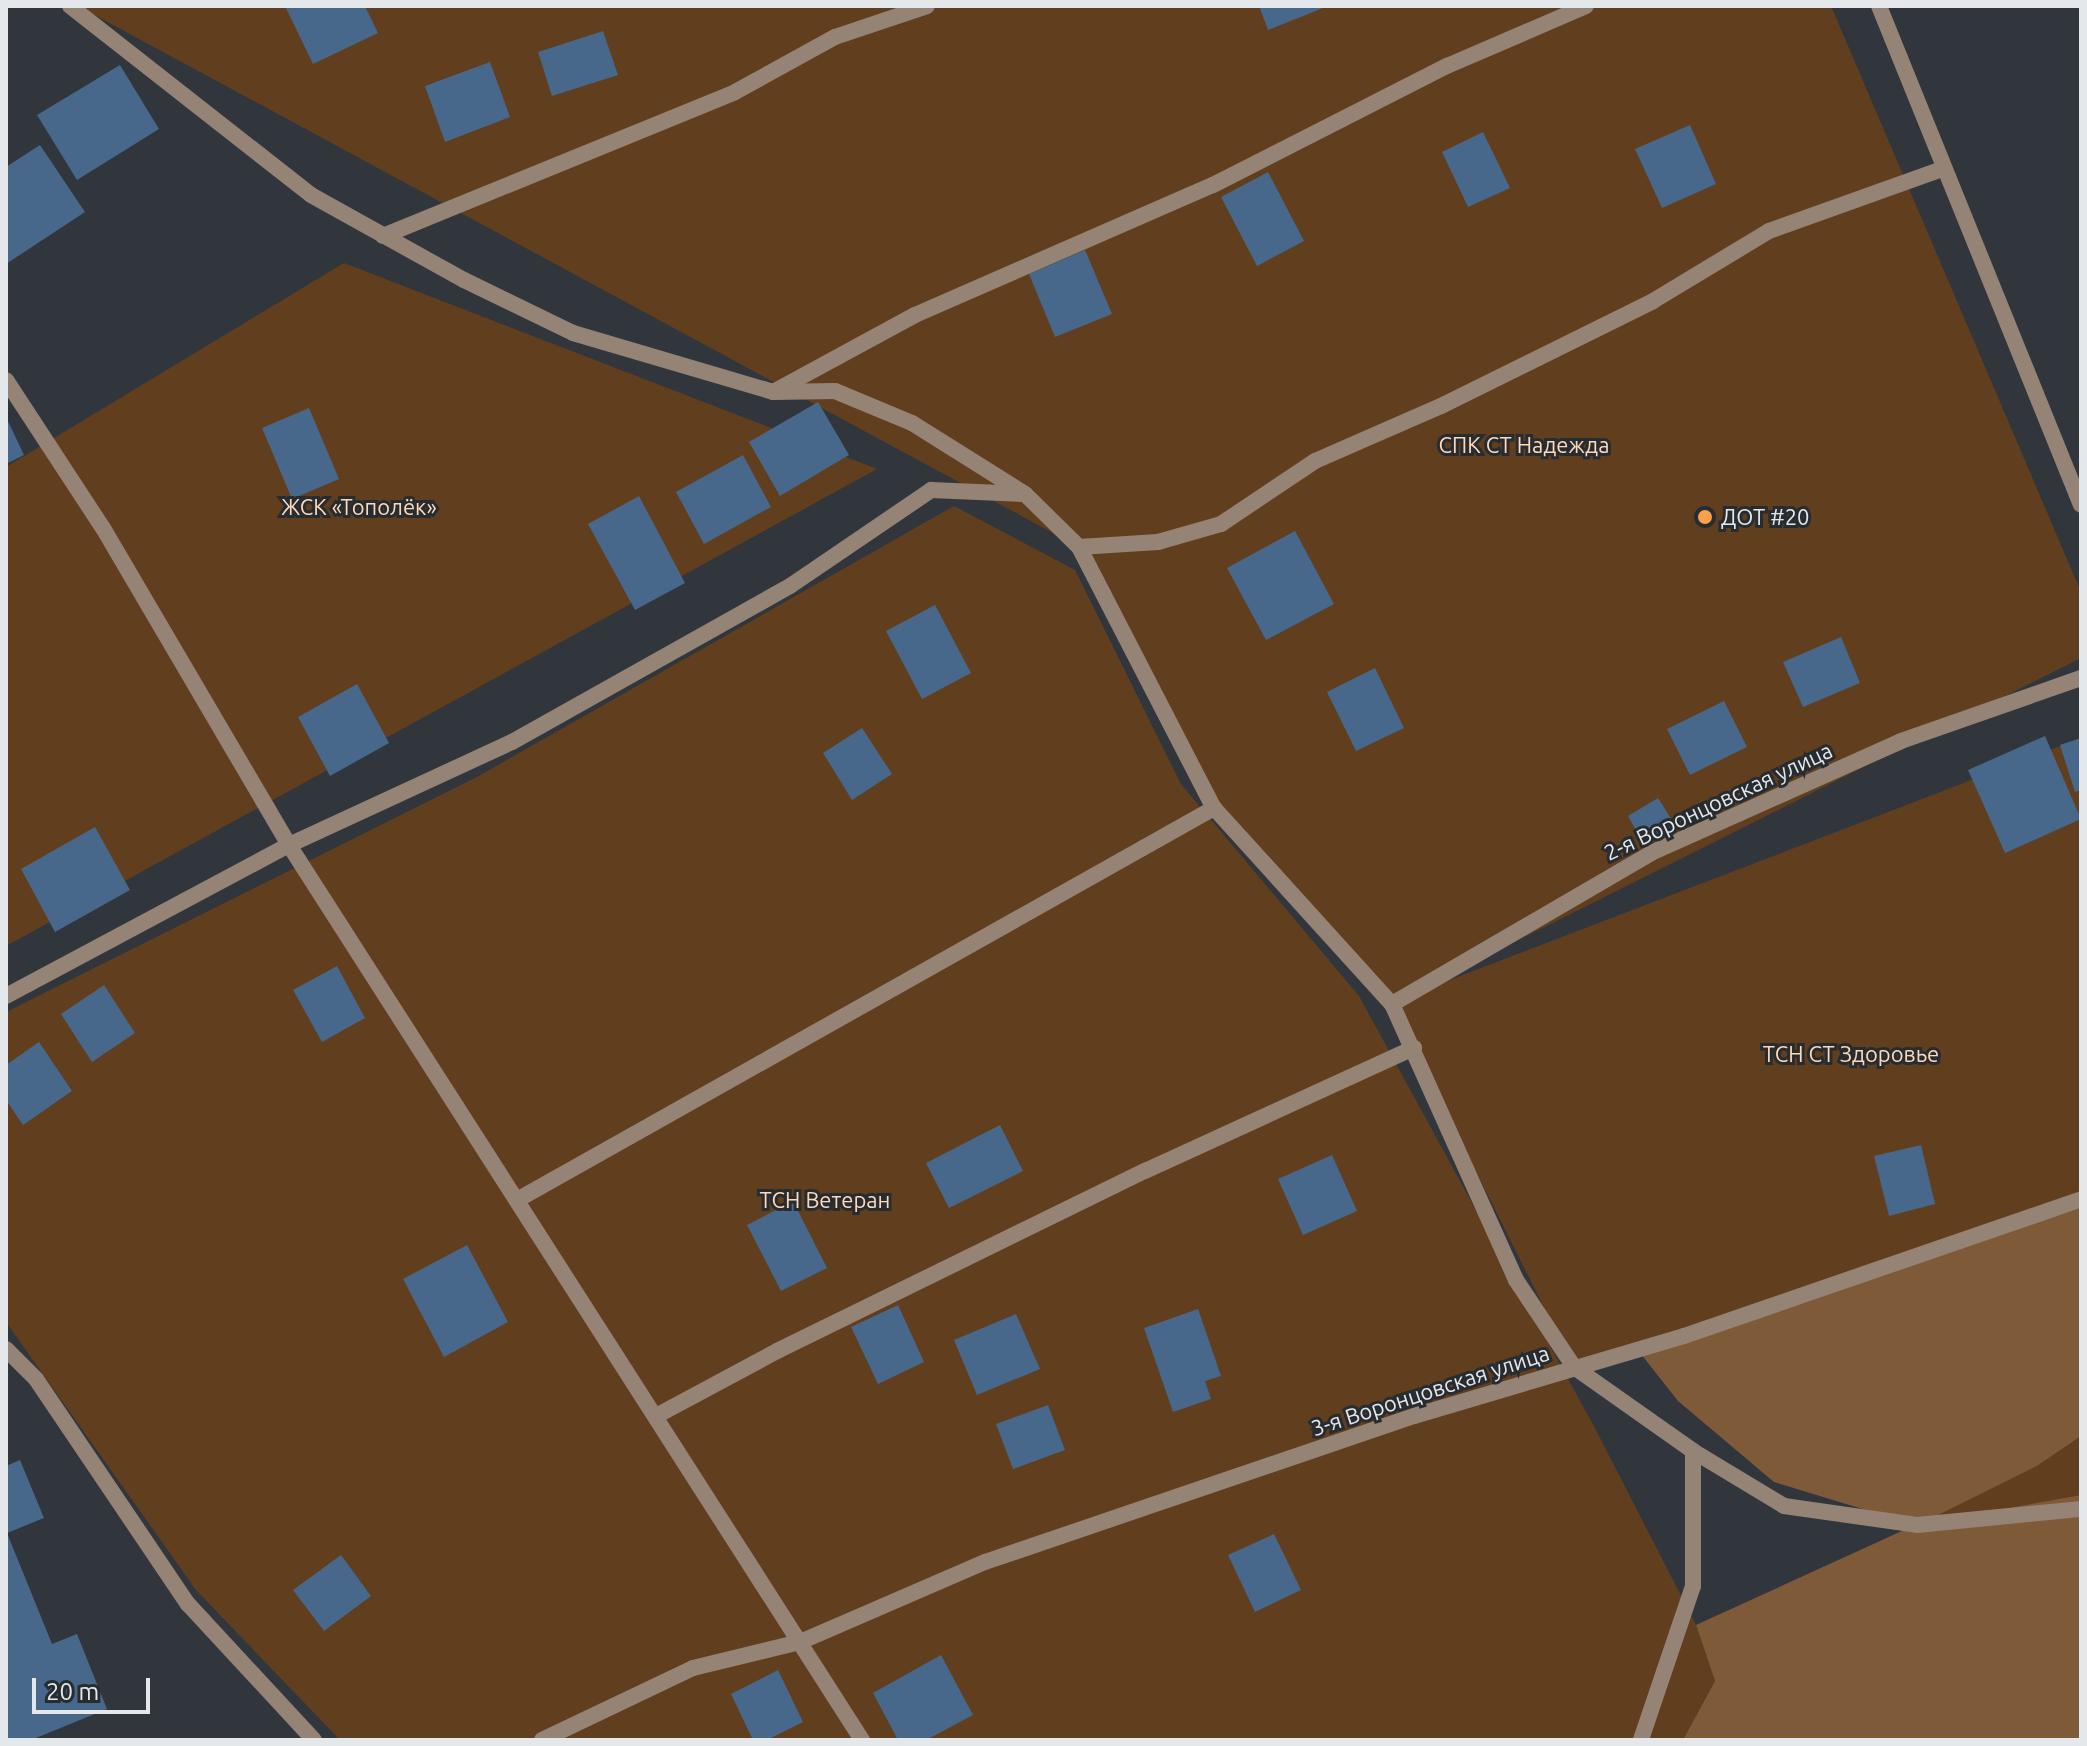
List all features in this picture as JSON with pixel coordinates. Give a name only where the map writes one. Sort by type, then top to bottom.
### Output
[{"type":"lane","points":[[70,6],[311,195],[383,236],[573,333],[773,392],[835,391],[912,423],[1025,494],[1079,547],[1214,808],[1392,1004],[1516,1280],[1574,1367],[1693,1451],[1784,1506],[1917,1525],[2081,1509]]},
{"type":"lane","points":[[383,236],[735,92],[835,37],[927,6]]},
{"type":"lane","points":[[773,392],[915,315],[1213,185],[1447,66],[1586,6]]},
{"type":"lane","points":[[1879,6],[1942,169],[2081,505]]},
{"type":"lane","points":[[1079,547],[1158,542],[1221,524],[1315,461],[1441,406],[1653,301],[1769,231],[1942,169]]},
{"type":"lane","points":[[6,380],[103,528],[289,845],[862,1740]]},
{"type":"lane","points":[[6,996],[289,845],[512,742],[790,586],[931,490],[1025,494]]},
{"type":"lane","name":"2-я Воронцовская улица","points":[[1392,1004],[1651,853],[1901,741],[2081,678]]},
{"type":"lane","points":[[517,1200],[1214,808]]},
{"type":"lane","points":[[656,1416],[777,1351],[1145,1171],[1414,1048]]},
{"type":"lane","name":"3-я Воронцовская улица","points":[[542,1740],[693,1668],[800,1642],[985,1562],[1574,1367],[1684,1336],[2081,1199]]},
{"type":"lane","points":[[6,1349],[36,1379],[188,1604],[314,1740]]},
{"type":"lane","points":[[1641,1740],[1693,1586],[1693,1451]]},
{"type":"green space","name":"СПК СТ Надежда","points":[[78,6],[1831,6],[2081,592],[2081,658],[1403,998],[2081,738],[2081,1197],[1574,1367],[1392,1004],[1214,808],[1079,547]]},
{"type":"green space","name":"ЖСК «Тополёк»","points":[[344,263],[877,469],[6,946],[6,467]]},
{"type":"green space","name":"ТСН Ветеран","points":[[954,506],[1075,570],[1181,784],[1359,996],[1597,1432],[1696,1625],[1715,1681],[1683,1740],[340,1740],[196,1590],[6,1322],[6,1012],[475,778]]},
{"type":"green space","points":[[2081,1436],[2081,1495],[1917,1525],[2037,1466]]},
{"type":"shaded area","points":[[2081,1197],[2081,1436],[2037,1466],[1920,1524],[2081,1495],[2081,1740],[1683,1740],[1715,1681],[1696,1625],[1915,1525],[1774,1482],[1678,1401],[1637,1349]]},
{"type":"building","points":[[285,6],[365,6],[378,33],[313,64]]},
{"type":"building","points":[[1259,6],[1328,6],[1268,30]]},
{"type":"building","points":[[603,31],[618,75],[552,96],[538,52]]},
{"type":"building","points":[[490,62],[510,117],[445,142],[425,86]]},
{"type":"building","points":[[120,65],[159,129],[77,180],[37,115]]},
{"type":"building","points":[[1690,125],[1716,184],[1662,208],[1635,149]]},
{"type":"building","points":[[1483,132],[1510,188],[1468,207],[1442,152]]},
{"type":"building","points":[[40,145],[85,212],[6,264],[6,167]]},
{"type":"building","points":[[1268,172],[1304,241],[1257,266],[1221,197]]},
{"type":"building","points":[[1085,250],[1112,314],[1055,337],[1029,274]]},
{"type":"building","points":[[818,402],[849,455],[780,496],[749,442]]},
{"type":"building","points":[[309,408],[339,479],[292,499],[262,428]]},
{"type":"building","points":[[6,417],[24,455],[6,464]]},
{"type":"building","points":[[743,455],[771,507],[704,544],[676,492]]},
{"type":"building","points":[[639,496],[685,583],[635,610],[588,524]]},
{"type":"building","points":[[1295,531],[1334,604],[1266,640],[1227,568]]},
{"type":"building","points":[[935,605],[971,673],[922,699],[886,631]]},
{"type":"building","points":[[1841,637],[1860,683],[1803,707],[1783,662]]},
{"type":"building","points":[[1375,668],[1404,728],[1356,751],[1327,692]]},
{"type":"building","points":[[357,684],[389,743],[330,776],[298,717]]},
{"type":"building","points":[[1724,701],[1747,747],[1690,775],[1667,729]]},
{"type":"building","points":[[862,728],[892,774],[852,800],[823,753]]},
{"type":"building","points":[[2045,736],[2081,819],[2005,853],[1968,770]]},
{"type":"building","points":[[2081,738],[2081,790],[2075,792],[2060,745]]},
{"type":"building","points":[[1658,798],[1675,825],[1644,844],[1628,816]]},
{"type":"building","points":[[95,827],[130,890],[55,932],[21,869]]},
{"type":"building","points":[[337,966],[365,1018],[322,1042],[293,990]]},
{"type":"building","points":[[104,985],[135,1033],[92,1062],[61,1014]]},
{"type":"building","points":[[39,1042],[72,1091],[23,1125],[6,1100],[6,1065]]},
{"type":"building","points":[[1000,1125],[1023,1171],[949,1208],[926,1163]]},
{"type":"building","points":[[1921,1145],[1935,1204],[1889,1216],[1874,1156]]},
{"type":"building","points":[[1332,1155],[1357,1211],[1303,1235],[1278,1179]]},
{"type":"building","points":[[793,1201],[827,1268],[781,1291],[747,1225]]},
{"type":"building","points":[[467,1245],[508,1322],[444,1357],[403,1279]]},
{"type":"building","points":[[898,1305],[924,1362],[878,1384],[851,1327]]},
{"type":"building","points":[[1198,1309],[1221,1376],[1205,1381],[1211,1399],[1173,1412],[1144,1328]]},
{"type":"building","points":[[1016,1314],[1040,1369],[977,1395],[954,1340]]},
{"type":"building","points":[[1048,1405],[1065,1450],[1013,1469],[996,1424]]},
{"type":"building","points":[[20,1460],[44,1518],[7,1533],[52,1644],[77,1634],[107,1709],[31,1740],[6,1740],[6,1466]]},
{"type":"building","points":[[1274,1534],[1301,1590],[1255,1612],[1228,1555]]},
{"type":"building","points":[[341,1555],[371,1596],[324,1631],[293,1590]]},
{"type":"building","points":[[941,1655],[973,1715],[926,1740],[898,1740],[873,1693]]},
{"type":"building","points":[[778,1670],[803,1722],[767,1740],[753,1740],[731,1694]]},
{"type":"place","name":"ДОТ #20","points":[[1705,517]]},
{"type":"park label","name":"ТСН СТ Здоровье","points":[[1851,1054]]}]
